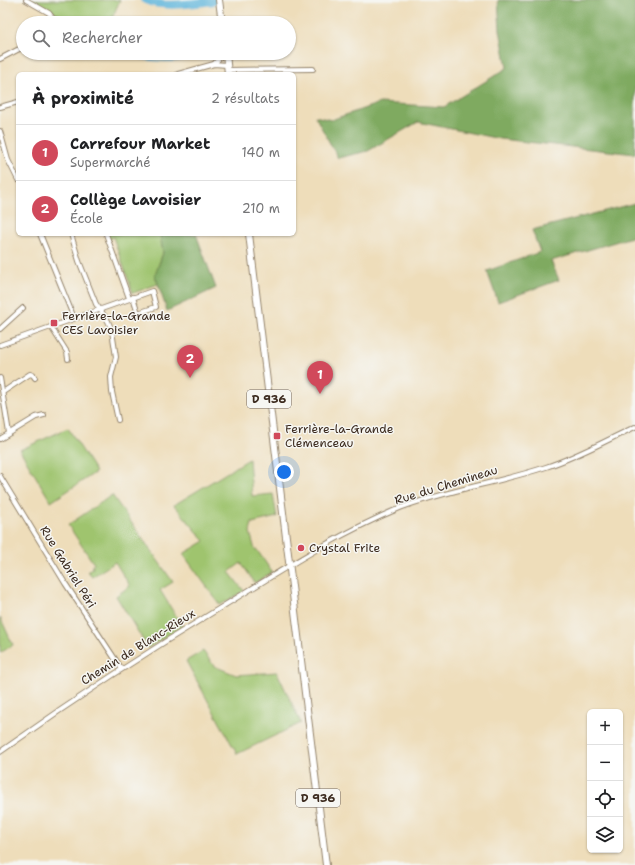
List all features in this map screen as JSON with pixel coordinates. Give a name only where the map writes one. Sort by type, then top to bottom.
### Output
[{"type":"main road","points":[[219,0],[221,16]]},
{"type":"main road","points":[[226,60],[228,70]]},
{"type":"main road","name":"D 936","points":[[248,236],[326,865]]},
{"type":"street","points":[[26,0],[49,13],[51,16]]},
{"type":"street","points":[[0,59],[16,51]]},
{"type":"street","points":[[185,72],[214,64],[218,60]]},
{"type":"street","points":[[214,64],[228,70],[313,69]]},
{"type":"street","points":[[1,106],[16,102]]},
{"type":"street","points":[[0,131],[8,160],[16,176]]},
{"type":"street","points":[[41,236],[74,318]]},
{"type":"street","points":[[72,236],[79,261],[99,309],[108,321],[115,344],[116,357],[111,377],[112,392],[118,420]]},
{"type":"street","points":[[0,345],[99,309],[131,298],[152,291],[156,308],[138,313],[131,298],[111,250],[107,236]]},
{"type":"street","points":[[0,329],[24,308]]},
{"type":"street","points":[[51,327],[67,352],[68,358]]},
{"type":"street","points":[[3,392],[30,374],[35,378]]},
{"type":"street","points":[[0,378],[9,433]]},
{"type":"street","points":[[0,439],[36,417],[44,415]]},
{"type":"street","name":"Rue du Chemineau","points":[[289,565],[401,508],[488,482],[525,473],[585,452],[635,427]]},
{"type":"street","name":"Rue Gabriel Péri","points":[[0,476],[65,583],[121,668]]},
{"type":"street","name":"Chemin de Blanc-Rieux","points":[[0,752],[121,668],[289,565]]},
{"type":"green space","points":[[31,0],[120,0],[113,16],[62,16]]},
{"type":"green space","points":[[498,0],[635,0],[635,154],[500,139],[418,122],[368,151],[338,158],[315,116],[331,120],[380,103],[444,107],[507,68],[500,30]]},
{"type":"green space","points":[[635,203],[635,236],[551,261],[559,280],[498,302],[487,271],[540,252],[532,230]]},
{"type":"green space","points":[[108,236],[160,236],[163,253],[155,275],[158,284],[133,293],[113,237],[109,240]]},
{"type":"green space","points":[[160,236],[197,236],[216,288],[167,311],[155,275],[163,253]]},
{"type":"green space","points":[[68,428],[96,472],[51,502],[20,450]]},
{"type":"green space","points":[[249,459],[252,496],[273,494],[277,517],[252,523],[250,532],[255,550],[257,550],[272,572],[255,583],[241,563],[229,572],[244,591],[220,605],[183,554],[205,541],[174,505]]},
{"type":"green space","points":[[112,495],[173,582],[160,590],[182,626],[148,648],[116,596],[130,586],[115,562],[92,577],[88,571],[93,568],[92,566],[94,564],[68,525]]},
{"type":"green space","points":[[0,617],[13,645],[0,653]]},
{"type":"green space","points":[[203,651],[214,666],[236,675],[277,672],[301,723],[237,754],[186,661]]},
{"type":"waterway","points":[[145,0],[153,3],[170,5],[215,1]]},
{"type":"waterway","points":[[150,60],[181,60]]},
{"type":"place","name":"Ferrière-la-Grande CES Lavoisier","points":[[54,323]]},
{"type":"place","name":"Collège Lavoisier","points":[[190,378]]},
{"type":"place","name":"Carrefour Market","points":[[320,394]]},
{"type":"place","name":"Ferrière-la-Grande Clémenceau","points":[[277,436]]},
{"type":"place","name":"Crystal Frite","points":[[301,548]]}]
